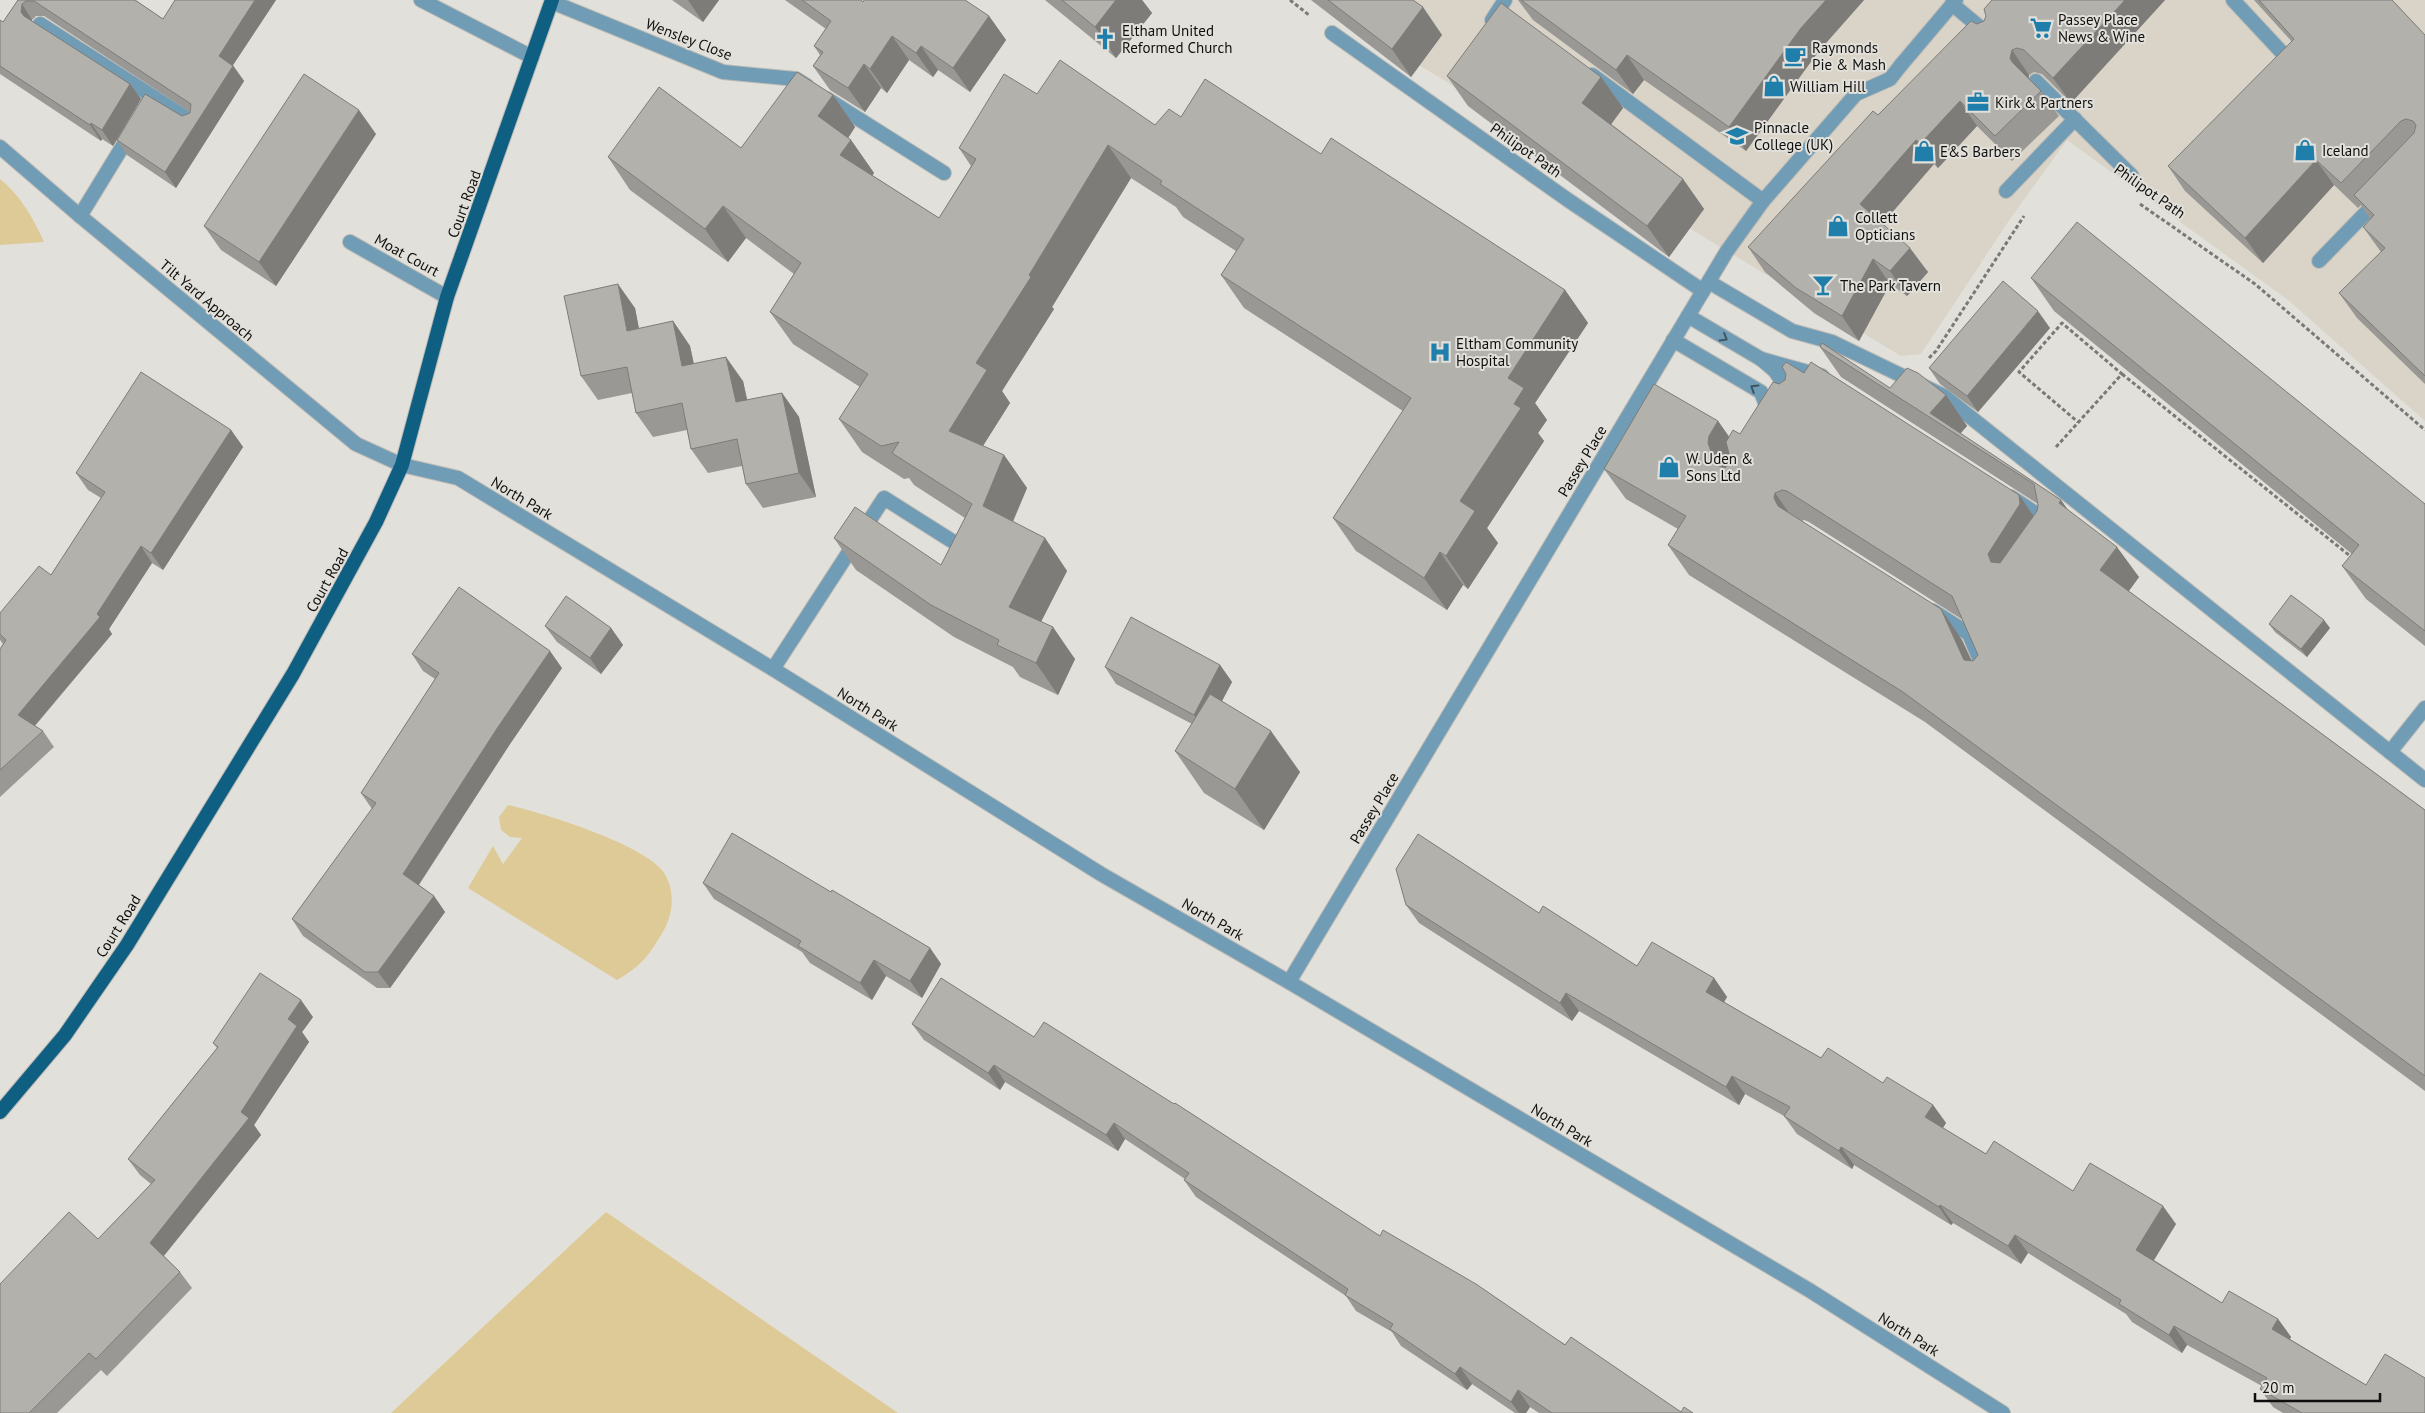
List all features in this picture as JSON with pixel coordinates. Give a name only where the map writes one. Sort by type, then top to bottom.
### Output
[{"type":"main road","name":"Court Road","points":[[0,1112],[66,1035],[126,945],[293,674],[343,586],[376,522],[402,465],[447,297],[552,1]]},
{"type":"street","points":[[421,0],[532,57]]},
{"type":"street","points":[[2233,0],[2287,58],[2273,71]]},
{"type":"street","name":"Wensley Close","points":[[552,1],[723,72],[796,78],[944,173]]},
{"type":"street","points":[[1954,2],[1994,40]]},
{"type":"street","name":"Passey Place","points":[[1289,982],[1673,340],[1762,201],[1856,94],[1890,79],[1954,2]]},
{"type":"street","points":[[1484,31],[1505,7]]},
{"type":"street","points":[[40,24],[150,101],[194,123]]},
{"type":"street","name":"Philipot Path","points":[[1332,33],[1568,200],[1706,286],[1792,331],[1832,342],[1944,396],[2425,780]]},
{"type":"street","points":[[1580,66],[1762,201]]},
{"type":"street","points":[[2036,81],[2132,176]]},
{"type":"street","points":[[2006,191],[2075,119]]},
{"type":"street","points":[[80,216],[137,122]]},
{"type":"street","name":"Tilt Yard Approach","points":[[0,147],[80,216],[356,444],[402,465]]},
{"type":"street","points":[[2319,261],[2392,186]]},
{"type":"street","name":"Moat Court","points":[[350,242],[447,297]]},
{"type":"street","points":[[1688,316],[1761,360],[1775,371],[1799,406]]},
{"type":"street","points":[[1673,340],[1761,392],[1771,419],[1767,425]]},
{"type":"street","points":[[1761,360],[1818,374],[1835,385]]},
{"type":"street","name":"North Park","points":[[402,465],[458,478],[773,669],[1101,874],[1289,982],[1809,1290],[2003,1413]]},
{"type":"street","points":[[1999,489],[2048,520],[2051,537]]},
{"type":"street","points":[[773,669],[884,498],[952,541]]},
{"type":"street","points":[[1919,602],[1969,634],[1990,684]]},
{"type":"street","points":[[2390,752],[2425,708]]},
{"type":"path","name":"Philipot Path","points":[[2139,203],[2255,284],[2425,430]]},
{"type":"path","points":[[1914,381],[1912,373],[1936,351],[2029,208]]},
{"type":"path","points":[[2078,422],[2018,372],[2062,323],[2122,374],[2357,562]]},
{"type":"path","points":[[2036,470],[2122,374]]},
{"type":"shaded area","points":[[1311,0],[2425,0],[2425,421],[2288,300],[2067,140],[2010,219],[1921,354],[1901,356]]},
{"type":"shaded area","points":[[0,179],[26,208],[44,242],[0,245]]},
{"type":"shaded area","points":[[508,805],[590,830],[633,850],[662,870],[671,891],[670,914],[665,928],[655,945],[640,964],[617,980],[468,888],[493,846],[503,864],[522,838],[510,837],[501,830],[499,817]]},
{"type":"shaded area","points":[[606,1212],[898,1413],[391,1413]]},
{"type":"building","points":[[18,0],[135,0],[163,19],[175,0],[255,0],[219,56],[233,66],[165,172],[117,140],[145,94],[182,116],[190,113],[191,104],[34,1],[26,1],[22,4],[21,12],[24,16],[130,84],[102,130],[91,123],[90,125],[0,66],[0,20],[3,22]]},
{"type":"building","points":[[802,0],[861,0],[863,2],[864,0],[965,0],[989,16],[953,68],[921,46],[916,53],[892,36],[870,69],[864,64],[848,88],[813,66],[823,52],[814,46],[831,21]]},
{"type":"building","points":[[1062,0],[1116,0],[1095,27]]},
{"type":"building","points":[[1328,0],[1413,0],[1423,7],[1392,49]]},
{"type":"building","points":[[1521,0],[1826,0],[1801,28],[1729,127],[1627,55],[1616,70]]},
{"type":"building","points":[[1992,0],[2125,0],[2053,78],[2024,50],[2017,48],[2012,50],[2010,58],[2012,62],[2041,91],[1995,136],[1960,101],[1921,143],[1916,140],[1860,204],[1910,248],[1890,271],[1873,259],[1842,316],[1796,288],[1748,247],[1873,111],[1878,115],[1971,21],[1977,24],[1984,21],[1986,16],[1984,9]]},
{"type":"building","points":[[2259,0],[2392,0],[2425,35],[2425,376],[2339,293],[2385,248],[2363,227],[2374,215],[2354,195],[2414,133],[2416,125],[2413,121],[2406,119],[2401,121],[2341,183],[2316,160],[2245,238],[2168,166],[2294,39]]},
{"type":"building","points":[[1501,3],[1601,77],[1582,103],[1683,179],[1647,226],[1447,76]]},
{"type":"building","points":[[1060,60],[1155,125],[1169,109],[1181,117],[1205,79],[1321,154],[1331,138],[1565,290],[1508,378],[1524,388],[1514,404],[1521,408],[1460,501],[1475,511],[1446,556],[1440,552],[1424,578],[1333,518],[1411,398],[1221,275],[1244,239],[1160,184],[1162,181],[1108,145],[1029,275],[1031,277],[976,363],[987,370],[949,431],[1004,455],[983,506],[1045,538],[1009,607],[1053,627],[1036,663],[997,645],[999,640],[931,605],[834,538],[855,507],[941,565],[972,504],[892,453],[899,442],[881,446],[839,419],[868,374],[770,312],[801,263],[723,206],[705,229],[608,157],[659,87],[741,148],[797,72],[833,95],[818,116],[851,140],[840,155],[939,218],[976,159],[959,148],[1004,74],[1037,94]]},
{"type":"building","points":[[304,74],[359,110],[259,262],[204,226]]},
{"type":"building","points":[[2077,222],[2425,504],[2425,631],[2342,566],[2359,545],[2031,278]]},
{"type":"building","points":[[2003,281],[2038,311],[1967,396],[1929,368]]},
{"type":"building","points":[[618,284],[627,331],[673,321],[682,366],[726,357],[736,402],[782,393],[799,473],[746,484],[737,439],[691,449],[682,403],[636,413],[627,367],[581,376],[564,296]]},
{"type":"building","points":[[1822,343],[1890,388],[1907,368],[1918,373],[1946,395],[1930,413],[2061,500],[2059,503],[2117,547],[2100,570],[2425,810],[2425,1076],[1903,692],[1668,545],[1686,516],[1604,469],[1654,384],[1718,421],[1709,436],[1708,443],[1716,465],[1725,468],[1731,461],[1726,442],[1733,430],[1740,434],[1773,382],[1779,384],[1785,380],[1786,374],[1782,367],[1786,362],[1804,373],[1811,362],[2019,495],[2020,504],[1988,554],[1991,562],[2000,563],[2037,511],[2038,505],[2034,484],[1820,347]],"holes":[[[1782,490],[1787,491],[1952,596],[1978,655],[1973,661],[1964,660],[1941,609],[1778,506],[1774,498],[1775,493]]]},
{"type":"building","points":[[141,372],[231,430],[151,553],[141,546],[97,614],[100,617],[18,715],[43,731],[0,770],[0,649],[6,640],[0,634],[0,613],[39,566],[51,575],[105,492],[76,473]]},
{"type":"building","points":[[459,587],[550,651],[498,727],[403,874],[434,896],[378,972],[365,972],[292,919],[376,803],[361,793],[439,673],[412,654]]},
{"type":"building","points":[[2291,595],[2324,620],[2301,649],[2269,624]]},
{"type":"building","points":[[566,596],[611,628],[590,658],[545,626]]},
{"type":"building","points":[[1131,617],[1220,665],[1194,715],[1105,667]]},
{"type":"building","points":[[1210,694],[1271,731],[1235,789],[1175,751]]},
{"type":"building","points":[[732,833],[930,948],[910,981],[874,960],[860,983],[798,946],[801,941],[703,883]]},
{"type":"building","points":[[1418,834],[1539,913],[1543,906],[1637,966],[1652,942],[1714,978],[1706,992],[1821,1058],[1828,1048],[1883,1083],[1887,1077],[1933,1105],[1925,1117],[1986,1154],[1994,1141],[2073,1191],[2090,1163],[2163,1206],[2136,1250],[2222,1303],[2229,1291],[2278,1319],[2272,1329],[2366,1385],[2385,1354],[2425,1378],[2425,1413],[2302,1413],[2260,1389],[2267,1378],[2174,1326],[2169,1335],[2119,1304],[2121,1300],[2015,1235],[2008,1246],[1940,1205],[1939,1207],[1841,1147],[1839,1151],[1784,1116],[1790,1107],[1732,1076],[1726,1087],[1566,993],[1560,1003],[1406,905],[1396,869]]},
{"type":"building","points":[[260,973],[301,1000],[288,1019],[297,1026],[241,1112],[249,1118],[150,1243],[180,1272],[96,1359],[89,1353],[29,1413],[0,1413],[0,1284],[69,1212],[98,1239],[155,1180],[128,1159],[218,1047],[213,1043]]},
{"type":"building","points":[[941,978],[1034,1037],[1044,1022],[1175,1103],[1380,1236],[1383,1230],[1476,1284],[1565,1345],[1571,1337],[1681,1412],[1684,1407],[1693,1413],[1552,1413],[1518,1390],[1511,1402],[1460,1367],[1455,1374],[1390,1329],[1393,1324],[1345,1295],[1348,1289],[1184,1180],[1189,1173],[1114,1123],[1106,1135],[994,1065],[988,1073],[912,1024]]},
{"type":"place","name":"Passey Place News & Wine","points":[[2041,28]]},
{"type":"place","name":"Eltham United Reformed Church","points":[[1105,39]]},
{"type":"place","name":"Raymonds Pie & Mash","points":[[1795,56]]},
{"type":"place","name":"William Hill","points":[[1774,86]]},
{"type":"place","name":"Kirk & Partners","points":[[1978,102]]},
{"type":"place","name":"Pinnacle College (UK)","points":[[1737,136]]},
{"type":"place","name":"Iceland","points":[[2305,150]]},
{"type":"place","name":"E&S Barbers","points":[[1924,151]]},
{"type":"place","name":"Collett Opticians","points":[[1838,226]]},
{"type":"place","name":"The Park Tavern","points":[[1823,285]]},
{"type":"place","name":"Eltham Community Hospital","points":[[1440,352]]},
{"type":"place","name":"W. Uden & Sons Ltd","points":[[1669,467]]}]
